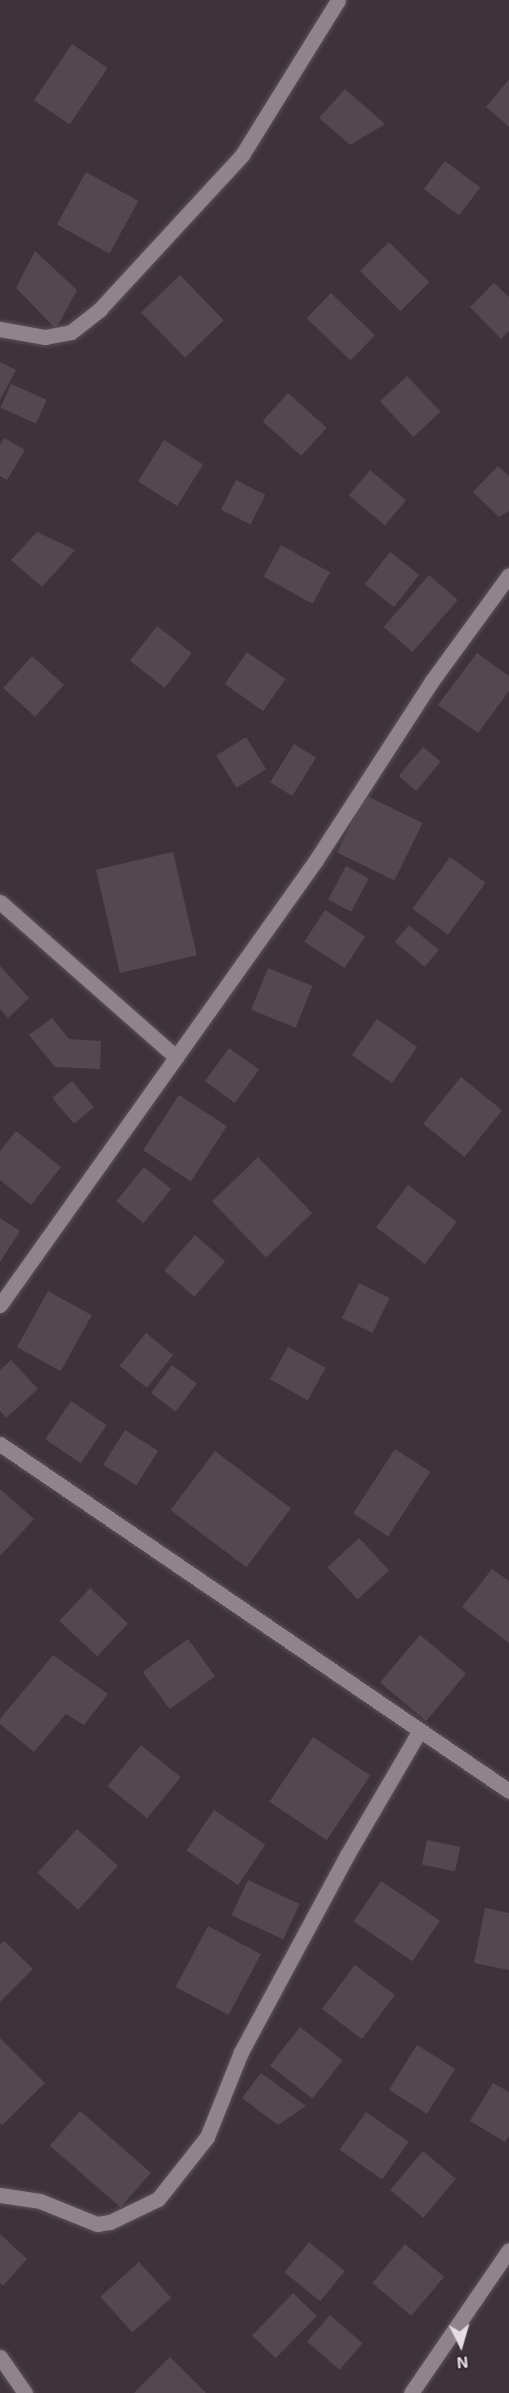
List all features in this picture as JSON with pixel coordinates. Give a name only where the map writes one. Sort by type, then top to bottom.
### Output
[{"type":"street","points":[[0,329],[45,337],[72,332],[100,309],[242,155],[338,0]]},
{"type":"street","points":[[0,1305],[316,860],[431,682],[509,575]]},
{"type":"street","points":[[0,902],[176,1057]]},
{"type":"street","points":[[0,1444],[419,1732],[509,1791]]},
{"type":"street","points":[[0,2195],[40,2201],[97,2224],[111,2222],[158,2199],[207,2137],[241,2052],[346,1856],[419,1732]]},
{"type":"street","points":[[411,2393],[509,2250]]},
{"type":"street","points":[[0,2357],[25,2393]]},
{"type":"building","points":[[72,44],[108,68],[70,124],[34,100]]},
{"type":"building","points":[[509,79],[509,127],[486,107]]},
{"type":"building","points":[[345,89],[385,124],[350,145],[319,118]]},
{"type":"building","points":[[445,161],[480,187],[459,215],[424,189]]},
{"type":"building","points":[[86,172],[138,201],[109,254],[57,224]]},
{"type":"building","points":[[389,242],[429,282],[400,311],[360,271]]},
{"type":"building","points":[[35,251],[77,290],[56,329],[16,288]]},
{"type":"building","points":[[180,275],[224,320],[185,358],[141,313]]},
{"type":"building","points":[[494,283],[509,297],[509,331],[501,339],[470,307]]},
{"type":"building","points":[[331,293],[375,335],[351,361],[307,318]]},
{"type":"building","points":[[0,362],[16,370],[0,400]]},
{"type":"building","points":[[407,376],[440,412],[413,437],[380,401]]},
{"type":"building","points":[[11,384],[47,400],[36,424],[0,408]]},
{"type":"building","points":[[288,393],[327,428],[301,456],[263,421]]},
{"type":"building","points":[[4,438],[25,450],[7,480],[0,476],[0,445]]},
{"type":"building","points":[[164,440],[203,464],[177,506],[138,482]]},
{"type":"building","points":[[498,466],[509,476],[509,511],[499,517],[473,492]]},
{"type":"building","points":[[370,470],[406,500],[385,525],[349,495]]},
{"type":"building","points":[[236,480],[265,495],[250,524],[221,509]]},
{"type":"building","points":[[37,532],[75,550],[42,587],[11,560]]},
{"type":"building","points":[[281,545],[330,572],[313,604],[264,576]]},
{"type":"building","points":[[390,552],[419,575],[394,607],[365,584]]},
{"type":"building","points":[[429,575],[458,600],[412,652],[384,627]]},
{"type":"building","points":[[157,626],[192,653],[165,688],[130,661]]},
{"type":"building","points":[[247,652],[286,679],[263,711],[225,684]]},
{"type":"building","points":[[477,653],[509,676],[509,691],[478,733],[438,705]]},
{"type":"building","points":[[32,656],[64,685],[35,717],[3,688]]},
{"type":"building","points":[[246,737],[266,769],[236,788],[216,756]]},
{"type":"building","points":[[294,744],[316,758],[292,796],[270,782]]},
{"type":"building","points":[[423,747],[441,762],[416,791],[399,776]]},
{"type":"building","points":[[365,795],[423,823],[394,881],[337,853]]},
{"type":"building","points":[[173,852],[197,955],[120,973],[96,870]]},
{"type":"building","points":[[450,857],[486,883],[448,935],[412,909]]},
{"type":"building","points":[[346,866],[369,878],[351,912],[328,900]]},
{"type":"building","points":[[325,910],[365,936],[345,968],[304,942]]},
{"type":"building","points":[[409,925],[439,950],[425,967],[395,942]]},
{"type":"building","points":[[0,966],[29,998],[8,1018],[0,1009]]},
{"type":"building","points":[[268,968],[313,986],[296,1028],[251,1010]]},
{"type":"building","points":[[52,1018],[69,1039],[101,1041],[100,1069],[55,1067],[29,1035]]},
{"type":"building","points":[[377,1019],[417,1047],[392,1083],[352,1055]]},
{"type":"building","points":[[229,1048],[259,1070],[235,1103],[205,1081]]},
{"type":"building","points":[[461,1077],[502,1110],[464,1157],[423,1124]]},
{"type":"building","points":[[72,1081],[94,1107],[74,1124],[52,1098]]},
{"type":"building","points":[[179,1095],[227,1126],[191,1181],[143,1150]]},
{"type":"building","points":[[16,1131],[61,1167],[31,1205],[0,1180],[0,1151]]},
{"type":"building","points":[[258,1157],[312,1213],[266,1258],[212,1201]]},
{"type":"building","points":[[144,1167],[171,1189],[144,1223],[116,1201]]},
{"type":"building","points":[[408,1185],[457,1222],[425,1264],[376,1227]]},
{"type":"building","points":[[0,1218],[20,1231],[0,1262]]},
{"type":"building","points":[[195,1235],[225,1261],[194,1297],[164,1270]]},
{"type":"building","points":[[359,1283],[390,1298],[372,1333],[342,1318]]},
{"type":"building","points":[[48,1291],[92,1315],[61,1371],[17,1347]]},
{"type":"building","points":[[146,1333],[173,1355],[147,1388],[120,1366]]},
{"type":"building","points":[[288,1347],[326,1368],[308,1400],[270,1379]]},
{"type":"building","points":[[11,1360],[38,1389],[6,1418],[0,1411],[0,1370]]},
{"type":"building","points":[[172,1365],[197,1384],[176,1412],[151,1393]]},
{"type":"building","points":[[71,1401],[107,1425],[81,1463],[45,1439]]},
{"type":"building","points":[[125,1430],[158,1451],[136,1485],[103,1465]]},
{"type":"building","points":[[395,1449],[430,1472],[388,1536],[353,1514]]},
{"type":"building","points":[[215,1451],[291,1508],[246,1567],[170,1510]]},
{"type":"building","points":[[0,1489],[34,1519],[0,1556]]},
{"type":"building","points":[[359,1538],[389,1570],[358,1600],[328,1567]]},
{"type":"building","points":[[492,1569],[509,1581],[509,1643],[462,1607]]},
{"type":"building","points":[[90,1588],[128,1623],[97,1656],[59,1621]]},
{"type":"building","points":[[420,1635],[466,1674],[426,1721],[380,1682]]},
{"type":"building","points":[[188,1639],[215,1676],[170,1709],[143,1672]]},
{"type":"building","points":[[53,1655],[108,1694],[84,1725],[66,1714],[34,1752],[0,1724],[0,1719]]},
{"type":"building","points":[[313,1737],[370,1776],[327,1840],[269,1802]]},
{"type":"building","points":[[141,1745],[181,1777],[147,1818],[108,1786]]},
{"type":"building","points":[[214,1810],[265,1845],[238,1885],[187,1851]]},
{"type":"building","points":[[77,1829],[118,1866],[78,1910],[38,1873]]},
{"type":"building","points":[[427,1840],[460,1847],[455,1872],[422,1864]]},
{"type":"building","points":[[248,1880],[300,1904],[283,1939],[232,1915]]},
{"type":"building","points":[[381,1881],[440,1921],[412,1961],[354,1922]]},
{"type":"building","points":[[485,1908],[509,1913],[509,1970],[474,1963]]},
{"type":"building","points":[[208,1926],[261,1954],[229,2015],[176,1987]]},
{"type":"building","points":[[4,1941],[33,1969],[0,2002],[0,1945]]},
{"type":"building","points":[[355,1965],[395,1995],[362,2039],[322,2009]]},
{"type":"building","points":[[300,2027],[343,2060],[312,2099],[270,2066]]},
{"type":"building","points":[[0,2038],[45,2083],[2,2125],[0,2123]]},
{"type":"building","points":[[417,2045],[455,2069],[427,2114],[389,2090]]},
{"type":"building","points":[[261,2073],[306,2106],[278,2125],[242,2098]]},
{"type":"building","points":[[493,2083],[509,2092],[509,2136],[505,2142],[470,2121]]},
{"type":"building","points":[[80,2111],[151,2173],[121,2207],[50,2146]]},
{"type":"building","points":[[366,2112],[409,2142],[382,2180],[340,2150]]},
{"type":"building","points":[[423,2151],[456,2179],[423,2218],[390,2190]]},
{"type":"building","points":[[0,2234],[27,2259],[3,2286],[0,2283]]},
{"type":"building","points":[[309,2242],[345,2271],[320,2301],[284,2272]]},
{"type":"building","points":[[405,2244],[444,2277],[411,2316],[372,2283]]},
{"type":"building","points":[[139,2262],[171,2298],[132,2332],[100,2297]]},
{"type":"building","points":[[293,2293],[317,2316],[276,2358],[252,2335]]},
{"type":"building","points":[[330,2315],[362,2343],[339,2370],[307,2341]]},
{"type":"building","points":[[170,2357],[206,2393],[134,2393]]}]
